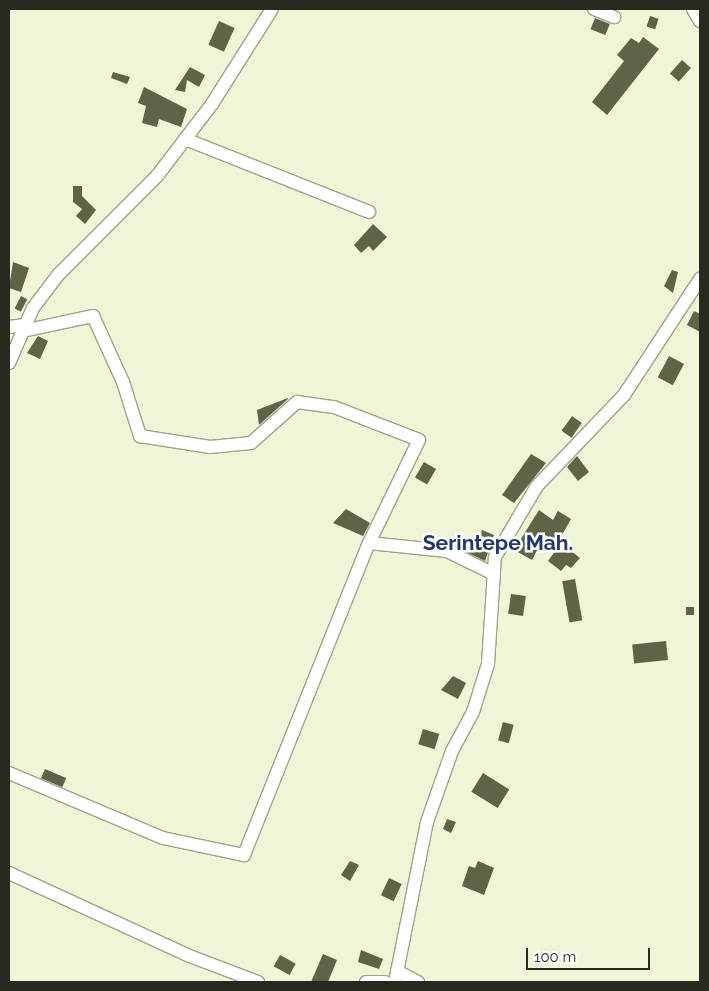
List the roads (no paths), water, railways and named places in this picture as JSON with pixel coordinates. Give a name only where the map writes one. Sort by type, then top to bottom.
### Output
[{"type":"street","points":[[9,362],[24,328],[58,275],[157,176],[272,9]]},
{"type":"street","points":[[594,9],[614,17]]},
{"type":"street","points":[[692,9],[700,21]]},
{"type":"street","points":[[184,139],[369,212]]},
{"type":"street","points":[[418,982],[396,976],[427,822],[488,664],[495,557],[538,486],[624,395],[700,279]]},
{"type":"street","points":[[9,327],[24,328],[93,316],[123,382],[140,436],[210,447],[251,443],[298,402],[334,407],[419,440],[369,543],[244,855],[164,838],[9,773]]},
{"type":"street","points":[[369,543],[446,551],[494,574]]},
{"type":"street","points":[[9,873],[187,955],[258,982]]},
{"type":"street","points":[[366,982],[385,982]]},
{"type":"district","name":"Serintepe Mah.","points":[[498,543]]}]
